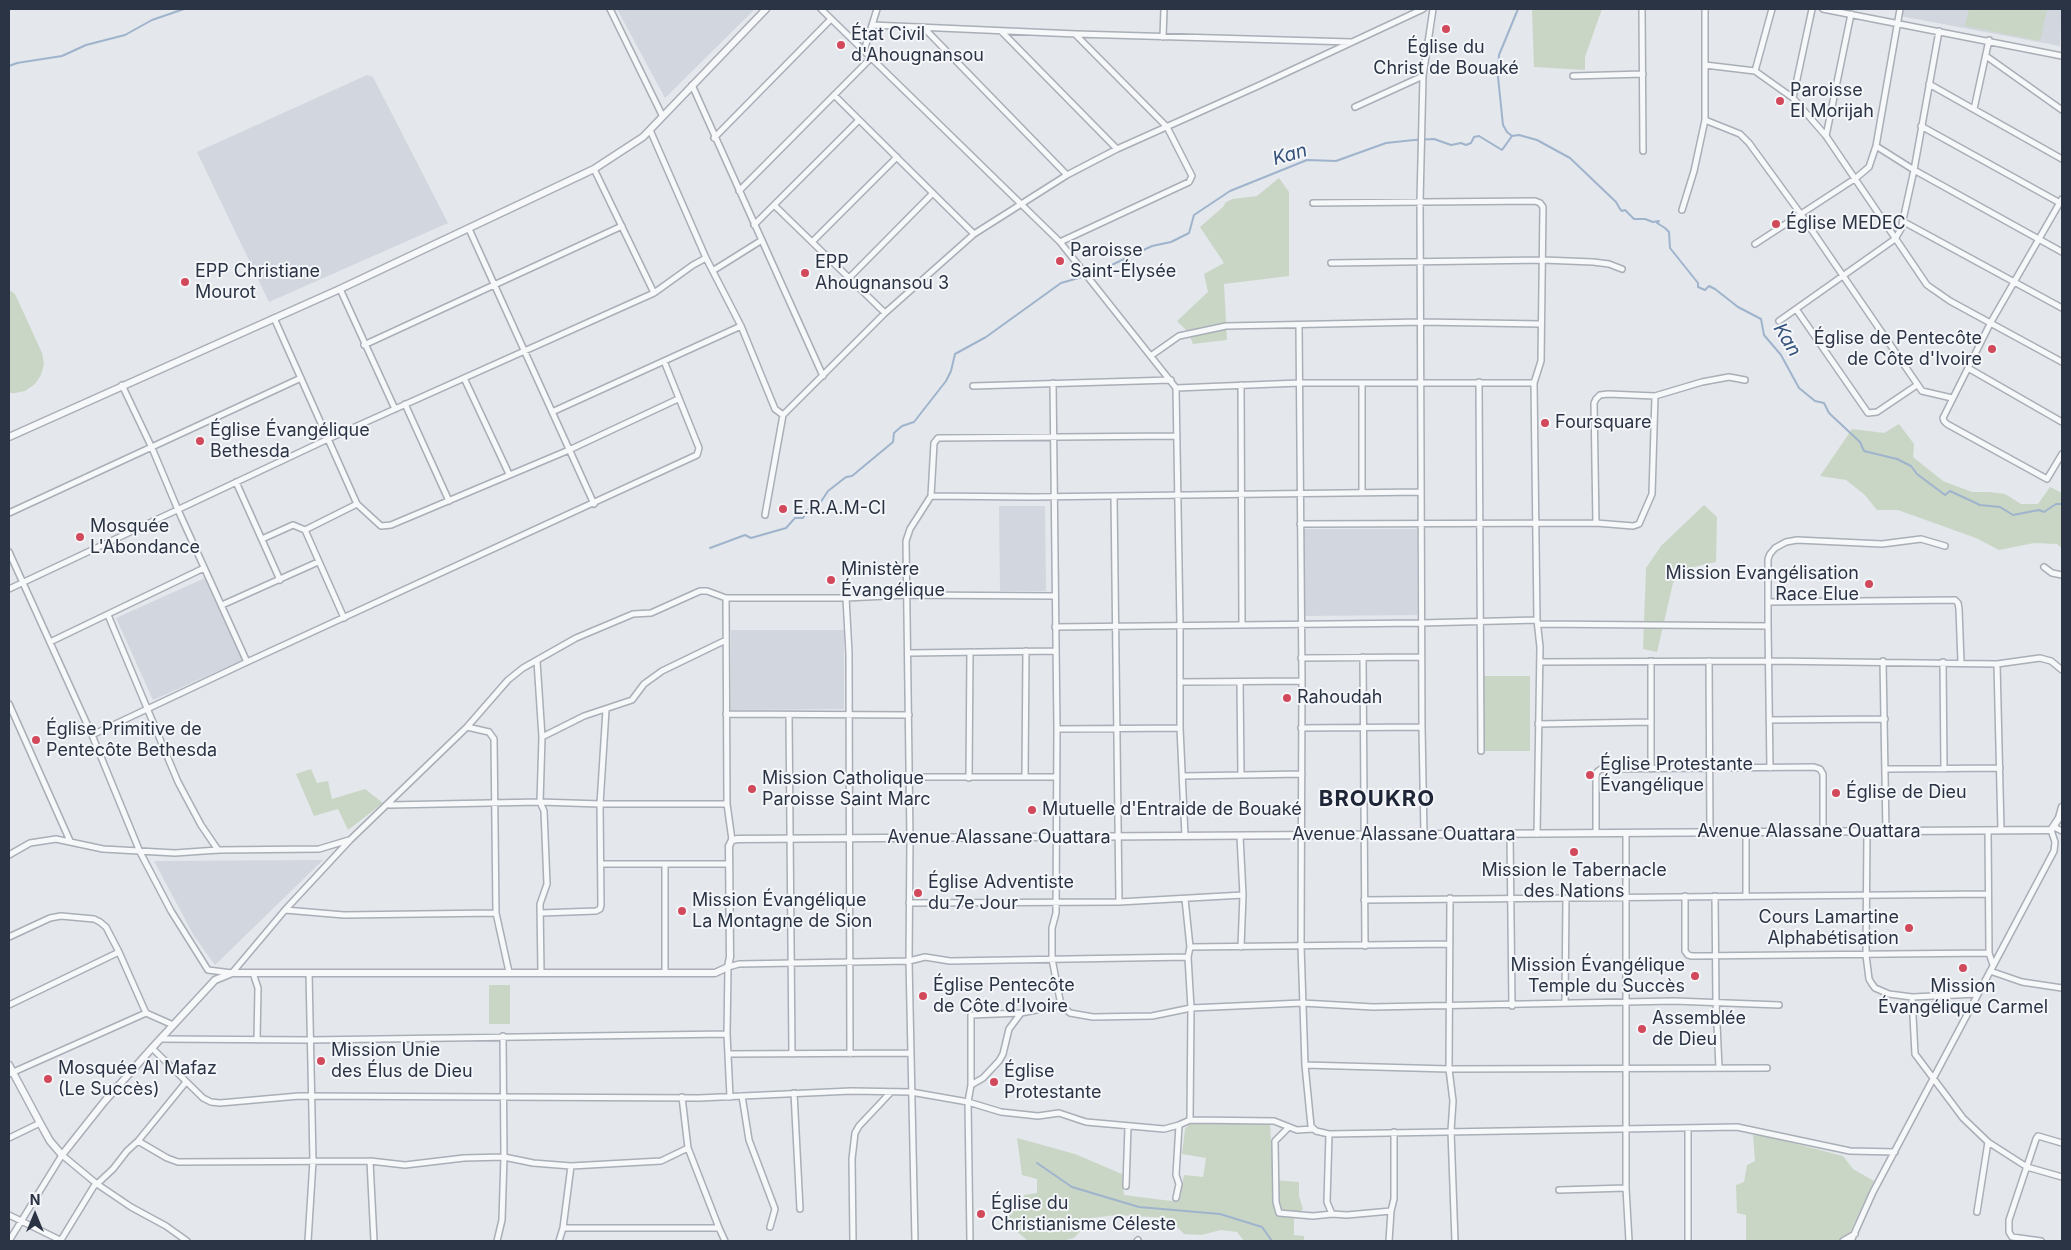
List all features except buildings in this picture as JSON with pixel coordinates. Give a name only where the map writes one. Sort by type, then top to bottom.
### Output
[{"type":"street","points":[[610,9],[662,115]]},
{"type":"street","points":[[9,437],[340,289],[594,170],[635,144],[650,130],[662,115],[766,9]]},
{"type":"street","points":[[821,9],[1060,242],[1152,355],[1176,388],[1179,494],[1180,728],[1185,836]]},
{"type":"street","points":[[864,51],[876,9]]},
{"type":"street","points":[[1163,37],[1164,9]]},
{"type":"street","points":[[765,515],[783,415],[885,313],[974,234],[1067,175],[1117,149],[1423,9]]},
{"type":"street","points":[[1424,834],[1421,657],[1420,201],[1423,76],[1433,9]]},
{"type":"street","points":[[1642,9],[1643,151]]},
{"type":"street","points":[[1682,210],[1694,171],[1704,120],[1705,9]]},
{"type":"street","points":[[1755,71],[1772,9]]},
{"type":"street","points":[[1793,98],[1812,9]]},
{"type":"street","points":[[1823,9],[2062,55],[2062,48]]},
{"type":"street","points":[[1755,244],[1856,178],[1869,167],[1876,146],[1900,9]]},
{"type":"street","points":[[1826,136],[1851,14]]},
{"type":"street","points":[[714,138],[832,19]]},
{"type":"street","points":[[872,25],[1076,34],[1353,42]]},
{"type":"street","points":[[923,27],[1067,175]]},
{"type":"street","points":[[1001,31],[1117,149]]},
{"type":"street","points":[[1779,321],[1895,239],[1904,222],[1939,31]]},
{"type":"street","points":[[1060,242],[1189,182],[1192,176],[1167,127],[1076,34]]},
{"type":"street","points":[[1974,110],[1990,40]]},
{"type":"street","points":[[1986,56],[2062,110]]},
{"type":"street","points":[[739,191],[871,58]]},
{"type":"street","points":[[1705,65],[1755,71],[1793,98],[1826,136],[1927,285],[1950,301],[1992,322],[2062,362]]},
{"type":"street","points":[[1573,76],[1643,74]]},
{"type":"street","points":[[1355,107],[1423,76]]},
{"type":"street","points":[[1929,84],[2062,159]]},
{"type":"street","points":[[692,85],[714,138],[823,376]]},
{"type":"street","points":[[834,95],[974,234]]},
{"type":"street","points":[[754,225],[859,120]]},
{"type":"street","points":[[1704,120],[1740,134],[1800,214],[1922,391],[1952,398]]},
{"type":"street","points":[[1921,126],[2061,201],[1992,322],[1952,398],[1944,421],[2042,478],[2047,479],[2049,477],[2062,454]]},
{"type":"street","points":[[650,130],[706,258],[714,270],[741,326],[775,409],[783,415]]},
{"type":"street","points":[[1876,146],[1914,170],[2062,252]]},
{"type":"street","points":[[812,242],[896,157]]},
{"type":"street","points":[[594,170],[654,293]]},
{"type":"street","points":[[849,278],[933,193]]},
{"type":"street","points":[[1313,203],[1535,201],[1540,202],[1543,207],[1540,360],[1534,383],[1537,622],[1540,630],[1537,834]]},
{"type":"street","points":[[774,205],[885,313]]},
{"type":"street","points":[[1904,222],[2062,308]]},
{"type":"street","points":[[364,345],[622,226]]},
{"type":"street","points":[[469,229],[594,504]]},
{"type":"street","points":[[714,270],[762,240]]},
{"type":"street","points":[[9,589],[328,439],[654,293],[706,258]]},
{"type":"street","points":[[1331,263],[1543,260],[1593,262],[1609,264],[1622,269]]},
{"type":"street","points":[[340,289],[394,409]]},
{"type":"street","points":[[1796,309],[1868,413],[1877,412],[1917,385]]},
{"type":"street","points":[[274,318],[357,504],[378,524],[385,526],[569,450],[678,399]]},
{"type":"street","points":[[1152,355],[1165,344],[1179,336],[1226,326],[1421,322],[1541,324]]},
{"type":"street","points":[[1299,325],[1302,658],[1301,946],[1302,1003],[1305,1012],[1305,1065],[1311,1126],[1313,1129]]},
{"type":"street","points":[[552,412],[741,326]]},
{"type":"street","points":[[92,735],[697,455],[699,448],[664,361]]},
{"type":"street","points":[[1968,368],[2062,422]]},
{"type":"street","points":[[1596,523],[1594,403],[1596,399],[1608,394],[1655,396],[1717,378],[1729,377],[1745,380]]},
{"type":"street","points":[[9,514],[301,378]]},
{"type":"street","points":[[464,378],[509,474]]},
{"type":"street","points":[[973,386],[1171,380]]},
{"type":"street","points":[[1479,382],[1481,751]]},
{"type":"street","points":[[1053,383],[1057,729],[1056,902],[1055,923],[1052,928],[1052,959],[1061,1005],[1070,1013],[1093,1017],[1152,1016],[1191,1008],[1302,1003],[1373,1007],[1716,1002],[1780,1005]]},
{"type":"street","points":[[1176,388],[1299,383],[1534,383]]},
{"type":"street","points":[[1362,383],[1362,492]]},
{"type":"street","points":[[122,385],[247,662]]},
{"type":"street","points":[[1241,385],[1242,624]]},
{"type":"street","points":[[1300,524],[1596,523],[1632,526],[1639,524],[1652,494],[1655,396]]},
{"type":"street","points":[[405,404],[449,501]]},
{"type":"street","points":[[915,1241],[909,961],[910,777],[906,541],[910,529],[931,496],[934,443],[938,438],[1177,436]]},
{"type":"street","points":[[236,482],[280,580]]},
{"type":"street","points":[[931,496],[1421,492]]},
{"type":"street","points":[[1114,496],[1119,902]]},
{"type":"street","points":[[305,530],[357,504]]},
{"type":"street","points":[[262,539],[292,525],[305,530],[344,618]]},
{"type":"street","points":[[1770,768],[1768,559],[1775,548],[1786,542],[1798,540],[1892,544],[1921,538],[1945,546]]},
{"type":"street","points":[[9,552],[92,735],[140,852],[171,911],[208,970],[232,973],[714,973],[739,964],[909,961],[925,957],[950,961],[1188,957]]},
{"type":"street","points":[[222,605],[318,562]]},
{"type":"street","points":[[2044,567],[2052,573],[2062,575]]},
{"type":"street","points":[[50,642],[204,568]]},
{"type":"street","points":[[9,1241],[62,1155],[104,1102],[152,1048],[215,980],[232,973],[285,910],[350,840],[468,727],[508,680],[523,668],[595,629],[633,614],[651,613],[695,592],[707,592],[726,598],[1055,596]]},
{"type":"street","points":[[726,598],[727,804],[732,840],[730,846],[730,957],[728,967],[727,1034],[730,1097]]},
{"type":"street","points":[[846,598],[849,653],[850,1054]]},
{"type":"street","points":[[1768,602],[1955,600],[1958,603],[1959,609],[1961,662]]},
{"type":"street","points":[[108,615],[178,782],[201,825],[218,850]]},
{"type":"street","points":[[1055,627],[1481,622],[1768,626]]},
{"type":"street","points":[[542,736],[584,716],[632,700],[644,684],[662,671],[726,640]]},
{"type":"street","points":[[1025,776],[1026,651]]},
{"type":"street","points":[[909,652],[1055,651]]},
{"type":"street","points":[[969,778],[970,652]]},
{"type":"street","points":[[1363,657],[1365,946]]},
{"type":"street","points":[[1302,658],[1421,657]]},
{"type":"street","points":[[1540,662],[1769,660],[1997,664],[2046,658],[2062,670]]},
{"type":"street","points":[[537,661],[542,736],[540,802],[544,811],[547,884],[540,904],[541,972]]},
{"type":"street","points":[[1651,661],[1651,769]]},
{"type":"street","points":[[1709,661],[1710,832]]},
{"type":"street","points":[[1883,661],[1886,832]]},
{"type":"street","points":[[1943,662],[1944,769]]},
{"type":"street","points":[[1997,664],[2001,830]]},
{"type":"street","points":[[1180,682],[1302,681]]},
{"type":"street","points":[[1240,682],[1241,775]]},
{"type":"street","points":[[9,704],[70,841]]},
{"type":"street","points":[[541,913],[596,911],[600,909],[600,804],[606,710]]},
{"type":"street","points":[[726,714],[789,716],[909,715]]},
{"type":"street","points":[[789,716],[792,1054]]},
{"type":"street","points":[[1769,720],[1885,719]]},
{"type":"street","points":[[1538,724],[1651,722]]},
{"type":"street","points":[[468,727],[489,732],[492,735],[495,746],[496,913],[509,972]]},
{"type":"street","points":[[1301,728],[1422,727]]},
{"type":"street","points":[[1057,729],[1180,728]]},
{"type":"street","points":[[1596,833],[1597,772],[1602,769],[1770,768],[1820,769],[1823,774],[1823,832]]},
{"type":"street","points":[[1886,769],[2000,768]]},
{"type":"street","points":[[1183,776],[1302,774]]},
{"type":"street","points":[[910,777],[1056,777]]},
{"type":"street","points":[[388,805],[540,802],[727,804]]},
{"type":"street","points":[[1851,1241],[1873,1192],[1992,968],[2059,847],[2052,829],[2062,808]]},
{"type":"street","points":[[2052,829],[2062,831]]},
{"type":"street","name":"Avenue Alassane Ouattara","points":[[732,840],[1886,832],[2052,829]]},
{"type":"street","points":[[1988,830],[1989,953],[1992,968]]},
{"type":"street","points":[[1746,832],[1746,896]]},
{"type":"street","points":[[1867,832],[1868,895],[1866,955],[1869,979],[1875,988],[1889,994],[1912,998],[1978,994]]},
{"type":"street","points":[[1626,833],[1626,1188],[1629,1241]]},
{"type":"street","points":[[1510,834],[1512,1006]]},
{"type":"street","points":[[1240,836],[1243,895],[1241,947]]},
{"type":"street","points":[[9,855],[37,841],[56,839],[103,849],[175,853],[218,850],[319,849],[350,840]]},
{"type":"street","points":[[601,864],[730,864]]},
{"type":"street","points":[[664,864],[665,972]]},
{"type":"street","points":[[1364,900],[1988,894]]},
{"type":"street","points":[[909,903],[1119,902],[1243,895]]},
{"type":"street","points":[[1685,896],[1685,951],[1688,955],[1692,956],[1989,953]]},
{"type":"street","points":[[1715,896],[1716,1002],[1720,1068]]},
{"type":"street","points":[[1450,898],[1449,1068],[1452,1101],[1451,1132],[1455,1241]]},
{"type":"street","points":[[1185,899],[1190,948],[1188,957],[1191,1008],[1190,1120]]},
{"type":"street","points":[[1565,1003],[1566,899]]},
{"type":"street","points":[[285,910],[344,914],[496,913]]},
{"type":"street","points":[[9,937],[50,918],[79,917],[94,919],[100,922],[106,927],[119,952],[146,1012],[173,1025]]},
{"type":"street","points":[[1190,948],[1450,944]]},
{"type":"street","points":[[9,1004],[119,952]]},
{"type":"street","points":[[1992,968],[2022,982],[2062,988]]},
{"type":"street","points":[[253,973],[258,988],[257,1040]]},
{"type":"street","points":[[308,1241],[313,1161],[309,973]]},
{"type":"street","points":[[1912,998],[1915,1054],[1964,1118],[1988,1142],[2027,1167],[2062,1177]]},
{"type":"street","points":[[970,1241],[968,1102],[971,1086],[971,1015],[1021,1013],[1061,1005]]},
{"type":"street","points":[[11,1073],[146,1012]]},
{"type":"street","points":[[971,1086],[983,1078],[999,1061],[1003,1054],[1009,1029],[1021,1013]]},
{"type":"street","points":[[161,1038],[310,1040],[727,1034]]},
{"type":"street","points":[[497,1241],[502,1220],[504,1157],[503,1036]]},
{"type":"street","points":[[152,1048],[203,1098],[220,1103],[311,1097],[503,1099],[730,1097],[794,1093],[911,1092],[968,1102],[1001,1112],[1038,1116],[1059,1113],[1079,1121],[1108,1123],[1128,1127],[1164,1129],[1190,1120],[1274,1121],[1297,1130],[1313,1129],[1328,1134],[1737,1127],[1850,1151],[1895,1152]]},
{"type":"street","points":[[728,1054],[912,1053]]},
{"type":"street","points":[[9,1065],[11,1073],[50,1141],[62,1155],[97,1184],[185,1241]]},
{"type":"street","points":[[1305,1065],[1449,1068],[1767,1068]]},
{"type":"street","points":[[9,1215],[62,1241],[94,1186],[138,1142],[186,1082]]},
{"type":"street","points":[[853,1241],[852,1159],[855,1133],[859,1126],[891,1092]]},
{"type":"street","points":[[794,1093],[800,1209]]},
{"type":"street","points":[[742,1096],[751,1146],[775,1209],[770,1228]]},
{"type":"street","points":[[682,1097],[688,1148],[725,1241]]},
{"type":"street","points":[[9,1138],[40,1123]]},
{"type":"street","points":[[1176,1198],[1180,1184],[1176,1175],[1179,1125]]},
{"type":"street","points":[[1126,1186],[1128,1127]]},
{"type":"street","points":[[1288,1127],[1276,1141],[1276,1202],[1279,1213],[1314,1216],[1391,1211]]},
{"type":"street","points":[[1688,1128],[1688,1241]]},
{"type":"street","points":[[1389,1241],[1391,1211],[1394,1199],[1394,1132]]},
{"type":"street","points":[[1328,1134],[1327,1202],[1332,1214]]},
{"type":"street","points":[[2041,1241],[2015,1238],[2009,1232],[2009,1220],[2038,1136],[2062,1143]]},
{"type":"street","points":[[138,1142],[162,1156],[178,1162],[370,1161],[405,1165],[464,1158],[504,1157],[533,1163],[571,1166],[661,1161],[688,1148]]},
{"type":"street","points":[[1977,1212],[1988,1142]]},
{"type":"street","points":[[370,1161],[374,1241]]},
{"type":"street","points":[[559,1241],[563,1228],[571,1166]]},
{"type":"street","points":[[1559,1190],[1626,1188]]},
{"type":"street","points":[[563,1228],[719,1228]]},
{"type":"street","points":[[1843,1241],[1855,1234]]},
{"type":"shaded area","points":[[617,9],[755,9],[665,98]]},
{"type":"shaded area","points":[[1901,9],[2062,9],[2060,46],[1900,16]]},
{"type":"shaded area","points":[[367,75],[373,77],[448,223],[269,302],[197,152]]},
{"type":"shaded area","points":[[999,506],[1045,506],[1046,591],[1000,591]]},
{"type":"shaded area","points":[[1303,529],[1417,529],[1417,615],[1303,616]]},
{"type":"shaded area","points":[[205,578],[243,660],[153,700],[116,618]]},
{"type":"shaded area","points":[[731,630],[844,630],[844,709],[731,710]]},
{"type":"shaded area","points":[[323,860],[215,965],[194,936],[154,861]]},
{"type":"green space","points":[[1532,9],[1602,9],[1585,57],[1585,70],[1534,67]]},
{"type":"green space","points":[[1969,9],[2047,9],[2040,41],[1965,26]]},
{"type":"green space","points":[[1279,178],[1289,192],[1289,276],[1224,284],[1227,340],[1193,344],[1188,332],[1177,321],[1208,292],[1204,274],[1224,263],[1200,227],[1223,207],[1226,202],[1233,199],[1257,196]]},
{"type":"green space","points":[[9,290],[15,294],[42,353],[44,364],[41,375],[35,384],[25,391],[15,393],[9,393]]},
{"type":"green space","points":[[1899,424],[1914,444],[1913,457],[1943,481],[1972,492],[2005,494],[2021,504],[2038,504],[2050,487],[2062,493],[2062,548],[2057,544],[2034,543],[1999,550],[1976,538],[1898,510],[1877,510],[1865,495],[1846,480],[1820,476],[1852,429],[1884,433]]},
{"type":"green space","points":[[1704,505],[1717,517],[1716,562],[1693,567],[1680,574],[1673,583],[1657,652],[1643,649],[1646,568],[1661,546]]},
{"type":"green space","points":[[1483,676],[1530,676],[1530,751],[1484,751]]},
{"type":"green space","points":[[311,769],[317,783],[328,781],[332,799],[365,789],[383,803],[348,830],[338,809],[314,816],[296,774]]},
{"type":"green space","points":[[489,985],[510,985],[510,1024],[489,1024]]},
{"type":"green space","points":[[1192,1122],[1270,1122],[1273,1180],[1299,1182],[1299,1196],[1303,1209],[1294,1219],[1294,1235],[1304,1236],[1304,1241],[1244,1241],[1237,1232],[1221,1230],[1201,1235],[1184,1234],[1168,1218],[1116,1215],[1092,1218],[1074,1238],[1062,1241],[1028,1241],[1014,1229],[1006,1213],[1022,1208],[1024,1195],[1037,1193],[1037,1179],[1022,1175],[1017,1138],[1075,1154],[1122,1174],[1124,1195],[1179,1202],[1184,1175],[1203,1177],[1206,1158],[1182,1154],[1185,1129]]},
{"type":"green space","points":[[1753,1135],[1766,1136],[1843,1156],[1853,1169],[1874,1181],[1846,1241],[1746,1240],[1746,1215],[1737,1213],[1736,1185],[1744,1182],[1747,1165],[1755,1161]]},
{"type":"waterway","points":[[9,66],[62,56],[86,45],[125,35],[152,20],[184,9]]},
{"type":"waterway","name":"Kan","points":[[1512,136],[1503,125],[1498,77],[1499,55],[1518,9]]},
{"type":"waterway","name":"Kan","points":[[1090,272],[1103,269],[1152,246],[1171,242],[1189,233],[1194,215],[1230,191],[1307,160],[1336,161],[1386,143],[1414,140],[1434,139],[1451,145],[1461,143],[1466,145],[1471,143],[1474,137],[1479,136],[1502,150],[1512,136],[1519,135],[1537,140],[1570,158],[1616,202],[1622,211],[1625,210],[1634,219],[1659,221],[1657,223],[1669,232],[1670,248],[1698,283],[1698,287],[1705,290],[1709,286],[1715,289],[1738,307],[1761,319],[1764,335],[1781,355],[1799,388],[1815,401],[1824,403],[1829,413],[1860,442],[1864,451],[1897,459],[1911,466],[1917,474],[1945,495],[1950,491],[1980,505],[2000,507],[2013,515],[2039,510],[2044,512],[2056,504],[2062,504]]},
{"type":"waterway","points":[[710,548],[745,535],[751,538],[786,528],[795,518],[803,518],[808,510],[818,506],[828,491],[846,477],[852,476],[893,442],[894,433],[902,426],[914,422],[946,381],[951,371],[955,354],[986,337],[1061,283],[1082,277]]},
{"type":"waterway","points":[[1037,1163],[1072,1187],[1139,1207],[1220,1214],[1262,1227],[1272,1241]]},
{"type":"place","name":"Église du Christ de Bouaké","points":[[1446,29]]},
{"type":"place","name":"État Civil d'Ahougnansou","points":[[841,45]]},
{"type":"place","name":"Paroisse El Morijah","points":[[1780,101]]},
{"type":"place","name":"Église MEDEC","points":[[1776,224]]},
{"type":"place","name":"Paroisse Saint-Élysée","points":[[1060,261]]},
{"type":"place","name":"EPP Ahougnansou 3","points":[[805,273]]},
{"type":"place","name":"EPP Christiane Mourot","points":[[185,282]]},
{"type":"place","name":"Église de Pentecôte de Côte d'Ivoire","points":[[1992,349]]},
{"type":"place","name":"Foursquare","points":[[1545,423]]},
{"type":"place","name":"Église Évangélique Bethesda","points":[[200,441]]},
{"type":"place","name":"E.R.A.M-CI","points":[[783,509]]},
{"type":"place","name":"Mosquée L'Abondance","points":[[80,537]]},
{"type":"place","name":"Ministère Évangélique","points":[[831,580]]},
{"type":"place","name":"Mission Evangélisation Race Elue","points":[[1869,584]]},
{"type":"place","name":"Rahoudah","points":[[1287,698]]},
{"type":"place","name":"Église Primitive de Pentecôte Bethesda","points":[[36,740]]},
{"type":"place","name":"Église Protestante Évangélique","points":[[1590,775]]},
{"type":"place","name":"Mission Catholique Paroisse Saint Marc","points":[[752,789]]},
{"type":"place","name":"Église de Dieu","points":[[1836,793]]},
{"type":"place","name":"Mutuelle d'Entraide de Bouaké","points":[[1032,810]]},
{"type":"place","name":"Mission le Tabernacle des Nations","points":[[1574,852]]},
{"type":"place","name":"Église Adventiste du 7e Jour","points":[[918,893]]},
{"type":"place","name":"Mission Évangélique La Montagne de Sion","points":[[682,911]]},
{"type":"place","name":"Cours Lamartine Alphabétisation","points":[[1909,928]]},
{"type":"place","name":"Mission Évangélique Carmel","points":[[1963,968]]},
{"type":"place","name":"Mission Évangélique Temple du Succès","points":[[1695,976]]},
{"type":"place","name":"Église Pentecôte de Côte d'Ivoire","points":[[923,996]]},
{"type":"place","name":"Assemblée de Dieu","points":[[1642,1029]]},
{"type":"place","name":"Mission Unie des Élus de Dieu","points":[[321,1061]]},
{"type":"place","name":"Mosquée Al Mafaz (Le Succès)","points":[[48,1079]]},
{"type":"place","name":"Église Protestante","points":[[994,1082]]},
{"type":"place","name":"Église du Christianisme Céleste","points":[[981,1214]]},
{"type":"district","name":"BROUKRO","points":[[1377,799]]}]
